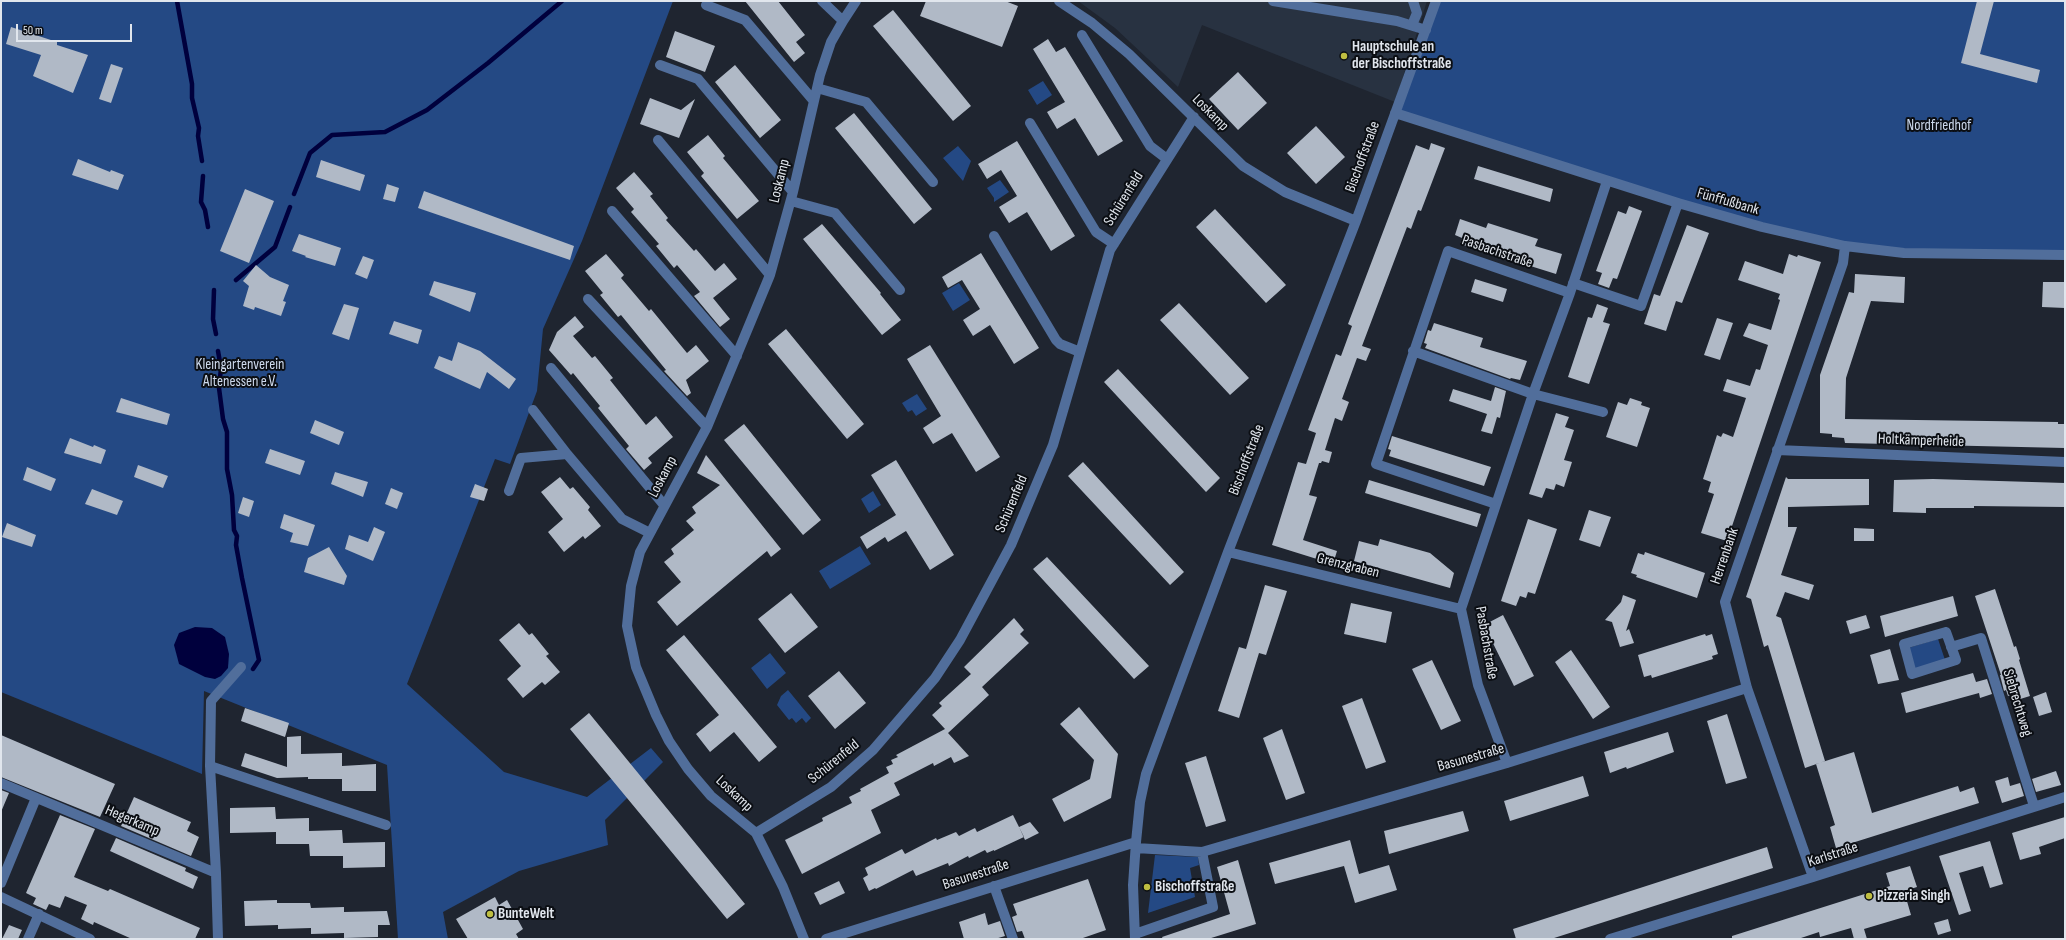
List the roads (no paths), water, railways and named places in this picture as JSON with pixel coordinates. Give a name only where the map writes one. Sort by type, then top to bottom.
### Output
[{"type":"street","points":[[822,1],[843,21]]},
{"type":"street","name":"Loskamp","points":[[804,939],[783,887],[756,833],[711,796],[688,769],[669,741],[656,715],[636,667],[627,626],[631,586],[640,552],[707,427],[770,275],[792,196],[813,100],[831,42],[856,1]]},
{"type":"street","name":"Loskamp","points":[[1059,1],[1092,23],[1129,54],[1243,166],[1261,178],[1308,202],[1356,221]]},
{"type":"street","points":[[1273,1],[1391,20],[1426,30]]},
{"type":"street","points":[[1412,25],[1417,13],[1413,1]]},
{"type":"street","name":"Bischoffstraße","points":[[1135,937],[1133,885],[1140,802],[1146,774],[1228,552],[1356,221],[1436,1]]},
{"type":"street","points":[[706,5],[744,20],[813,100]]},
{"type":"street","points":[[1082,35],[1150,146],[1167,159]]},
{"type":"street","points":[[660,65],[698,79],[792,196],[835,213],[900,290]]},
{"type":"street","points":[[817,88],[866,102],[933,182]]},
{"type":"street","name":"Fünffußbank","points":[[1395,113],[1678,204],[1762,227],[1845,246],[1904,253],[2065,256]]},
{"type":"street","name":"Schürenfeld","points":[[756,833],[831,787],[873,750],[936,678],[960,640],[1011,545],[1053,445],[1110,250],[1194,118]]},
{"type":"street","points":[[1030,123],[1096,232],[1114,244]]},
{"type":"street","points":[[658,140],[770,275]]},
{"type":"street","name":"Pasbachstraße","points":[[1507,763],[1478,685],[1461,609],[1533,394],[1572,288],[1606,181]]},
{"type":"street","name":"Pasbachstraße","points":[[1496,504],[1376,464],[1448,250],[1572,288],[1641,306],[1678,204]]},
{"type":"street","points":[[612,211],[737,356]]},
{"type":"street","points":[[994,236],[1056,340],[1060,344],[1080,352]]},
{"type":"street","name":"Herrenbank","points":[[1813,877],[1747,688],[1725,602],[1843,263],[1845,246]]},
{"type":"street","points":[[588,299],[707,427]]},
{"type":"street","points":[[1413,351],[1533,394],[1602,412]]},
{"type":"street","points":[[551,368],[664,505]]},
{"type":"street","points":[[532,410],[622,519],[650,533]]},
{"type":"street","name":"Holtkämperheide","points":[[1777,450],[2065,462]]},
{"type":"street","points":[[509,491],[521,458],[567,454]]},
{"type":"street","name":"Grenzgraben","points":[[1228,552],[1461,609]]},
{"type":"street","points":[[1946,632],[1951,647],[1956,660],[1912,674],[1904,644],[1946,632]]},
{"type":"street","name":"Siebrechtweg","points":[[1951,647],[1981,638],[2034,806]]},
{"type":"street","points":[[218,939],[210,766],[211,701],[241,667]]},
{"type":"street","name":"Basunestraße","points":[[826,939],[994,886],[1136,845],[1202,852],[1507,763],[1747,688]]},
{"type":"street","points":[[210,766],[386,826]]},
{"type":"street","name":"Hegerkamp","points":[[1,783],[216,873]]},
{"type":"street","name":"Karlstraße","points":[[1610,939],[1813,877],[2065,797]]},
{"type":"street","points":[[1,883],[36,798]]},
{"type":"street","points":[[1135,937],[1213,907],[1202,852]]},
{"type":"street","points":[[994,886],[1013,939]]},
{"type":"street","points":[[1,897],[90,939]]},
{"type":"street","points":[[28,939],[39,914]]},
{"type":"waterway","points":[[177,1],[192,84],[192,98],[199,128],[198,136],[202,161]]},
{"type":"waterway","points":[[294,194],[310,153],[332,135],[385,132],[427,110],[488,63],[562,1]]},
{"type":"waterway","points":[[203,176],[201,202],[205,210],[208,227]]},
{"type":"waterway","points":[[236,280],[275,247],[290,207]]},
{"type":"waterway","points":[[214,290],[213,319],[216,334]]},
{"type":"waterway","points":[[218,351],[221,368],[219,388],[223,419],[227,432],[227,469],[232,495],[234,530],[237,536],[236,545],[259,660],[253,669]]},
{"type":"place","name":"Hauptschule an der Bischoffstraße","points":[[1344,56]]},
{"type":"place","name":"Bischoffstraße","points":[[1147,887]]},
{"type":"place","name":"Pizzeria Singh","points":[[1869,896]]},
{"type":"place","name":"BunteWelt","points":[[490,914]]},
{"type":"park label","name":"Nordfriedhof","points":[[1939,126]]},
{"type":"park label","name":"Kleingartenverein Altenessen e.V.","points":[[240,374]]}]
